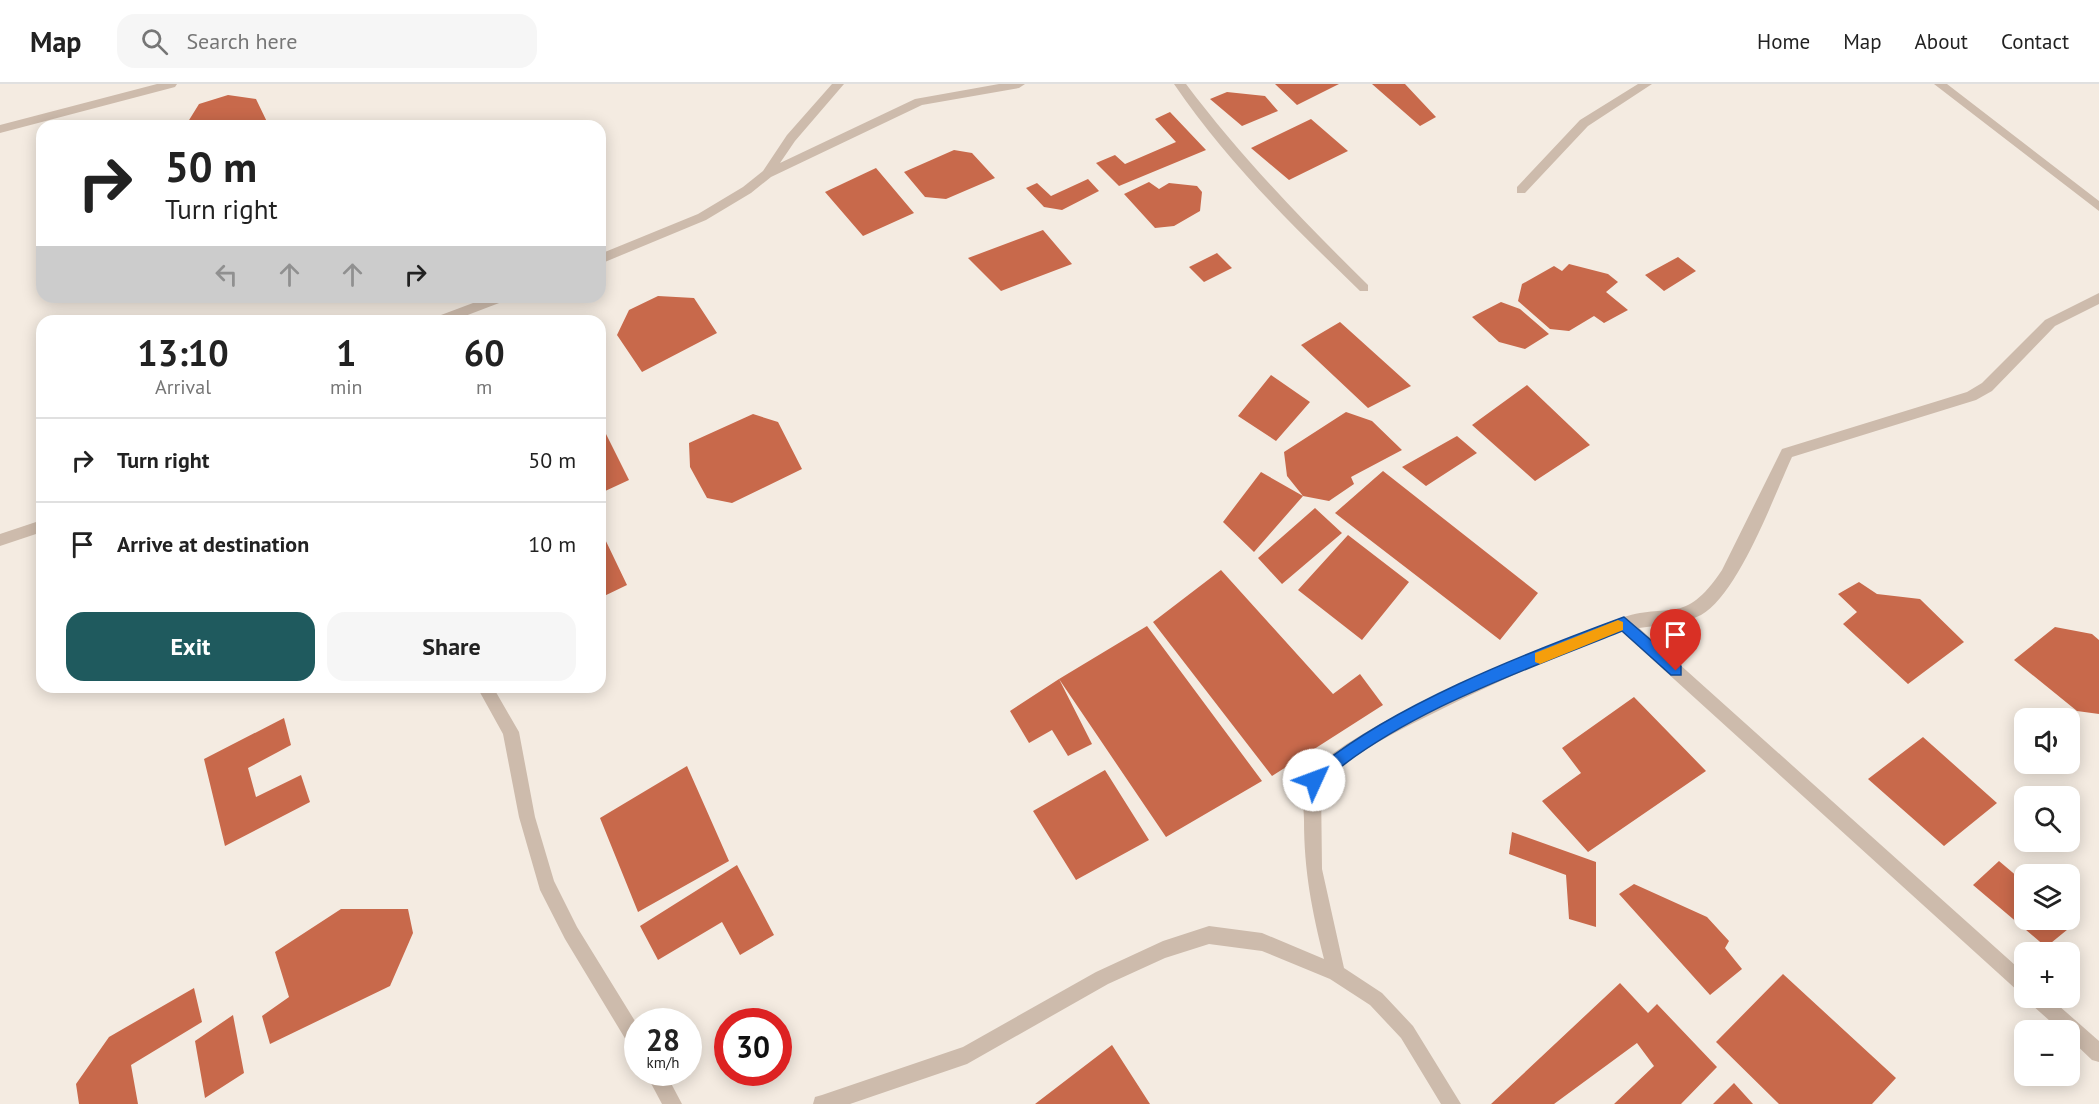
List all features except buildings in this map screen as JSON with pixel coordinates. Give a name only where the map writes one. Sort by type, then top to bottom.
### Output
[{"type":"street","points":[[0,129],[171,84]]},
{"type":"street","points":[[768,174],[791,138],[838,84]]},
{"type":"street","points":[[606,257],[702,217],[747,190],[768,174],[919,102],[1019,84]]},
{"type":"street","points":[[1180,84],[1289,215],[1364,288]]},
{"type":"street","points":[[1521,190],[1584,123],[1646,84]]},
{"type":"street","points":[[1940,84],[2099,207]]},
{"type":"street","points":[[0,138],[16,125]]},
{"type":"street","points":[[1336,973],[1314,877],[1311,794],[1318,775],[1340,757],[1424,709],[1508,670],[1624,624],[1668,618],[1691,612],[1705,604],[1720,586],[1738,553],[1787,453],[1971,396],[1987,387],[2050,322],[2099,298]]},
{"type":"street","points":[[454,315],[486,303]]},
{"type":"street","points":[[0,540],[36,528]]},
{"type":"street","points":[[1624,624],[2014,976]]},
{"type":"street","points":[[488,693],[511,732],[527,817],[546,884],[571,933],[624,1021]]},
{"type":"street","points":[[822,1104],[968,1055],[1102,978],[1163,950],[1209,935],[1262,942],[1336,973],[1376,999],[1407,1032],[1452,1104]]},
{"type":"street","points":[[2048,1008],[2099,1053]]},
{"type":"street","points":[[662,1086],[673,1104]]},
{"type":"slow traffic","points":[[1540,657],[1618,626]]},
{"type":"route","points":[[1314,780],[1322,770],[1340,757],[1424,709],[1508,670],[1624,624],[1676,671]]}]
